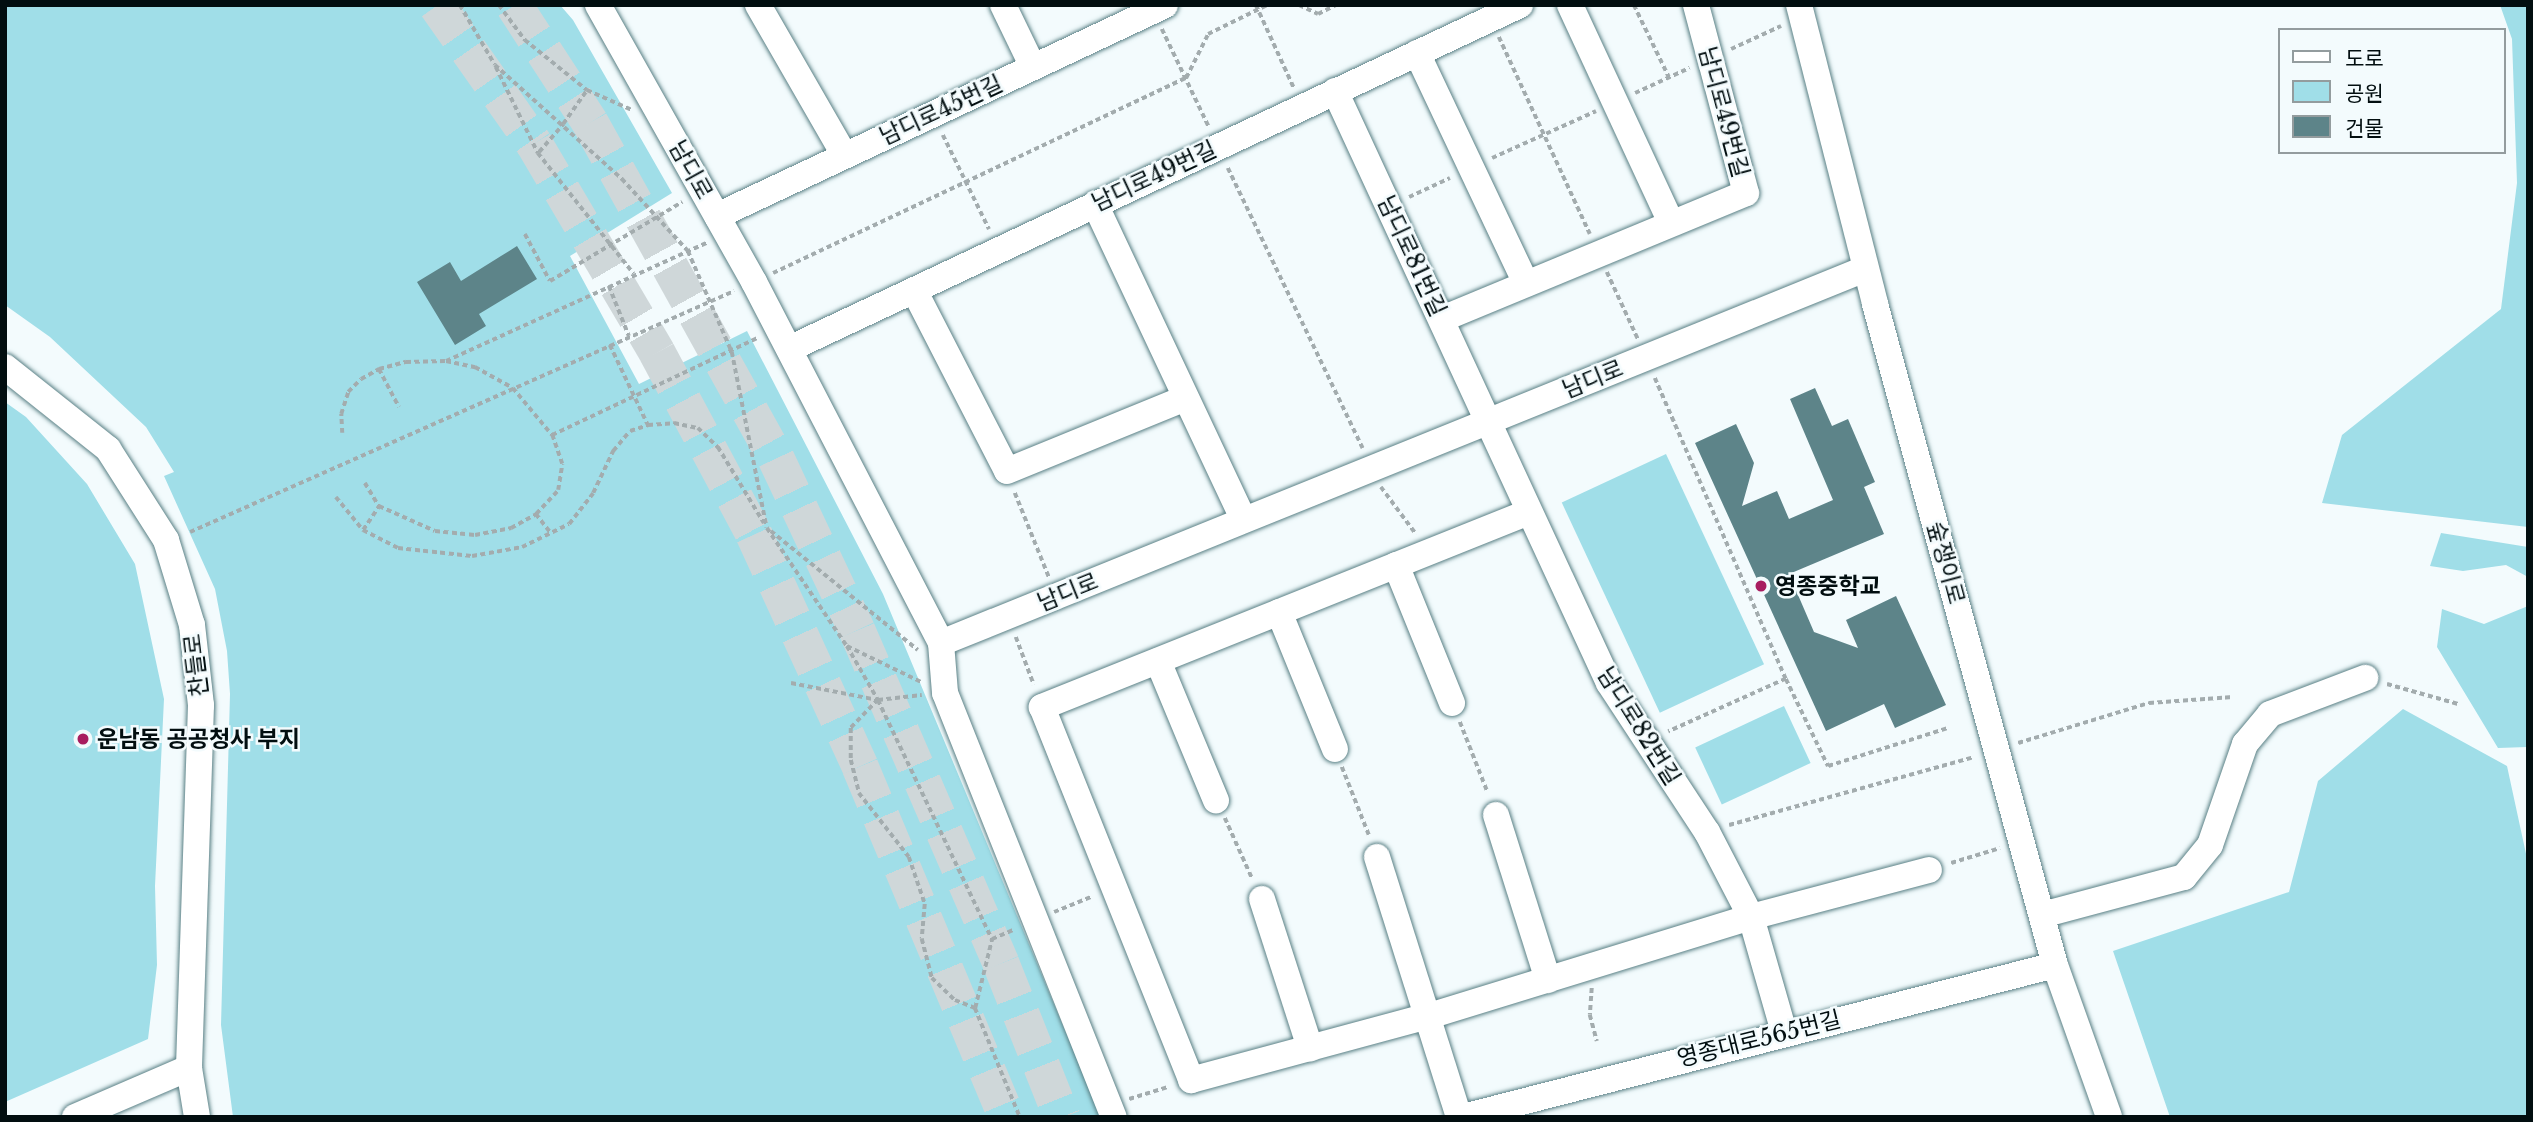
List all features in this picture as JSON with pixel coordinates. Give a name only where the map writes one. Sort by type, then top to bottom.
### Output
[{"type":"street","name":"남디로","points":[[598,5],[722,224],[941,643],[1865,269]]},
{"type":"street","points":[[758,5],[845,156]]},
{"type":"street","points":[[1003,5],[1032,67]]},
{"type":"street","name":"남디로49번길","points":[[783,338],[914,290],[1520,5]]},
{"type":"street","points":[[1442,319],[1671,223],[1570,5]]},
{"type":"street","name":"남디로49번길","points":[[1671,223],[1746,193],[1696,5]]},
{"type":"street","name":"숲쟁이로","points":[[1799,5],[1865,269],[2055,965],[2109,1117]]},
{"type":"street","name":"남디로45번길","points":[[722,224],[845,156],[1159,8]]},
{"type":"street","points":[[1417,53],[1526,284]]},
{"type":"street","name":"남디로81번길","points":[[1335,90],[1490,421]]},
{"type":"street","points":[[1095,204],[1244,520]]},
{"type":"street","points":[[914,290],[1007,471],[1186,398]]},
{"type":"street","name":"찬들로","points":[[5,367],[108,449],[166,540],[192,625],[201,705],[189,1068],[197,1117]]},
{"type":"street","name":"남디로82번길","points":[[1490,421],[1528,512],[1609,683],[1707,832],[1751,917],[1784,1032]]},
{"type":"street","points":[[1528,512],[1042,707],[1191,1080],[1429,1016],[1751,917],[1929,870]]},
{"type":"street","points":[[1396,565],[1452,703]]},
{"type":"street","points":[[1279,612],[1335,749]]},
{"type":"street","points":[[941,643],[944,682],[1112,1111]]},
{"type":"street","points":[[1158,661],[1216,800]]},
{"type":"street","points":[[2042,915],[2184,877],[2210,845],[2245,744],[2270,714],[2365,678]]},
{"type":"street","points":[[1496,815],[1548,980]]},
{"type":"street","points":[[1377,857],[1461,1117]]},
{"type":"street","points":[[1262,899],[1310,1048]]},
{"type":"street","name":"영종대로565번길","points":[[1461,1117],[1784,1032],[2055,965]]},
{"type":"street","points":[[75,1117],[189,1068]]},
{"type":"path","points":[[460,5],[495,65],[538,153],[634,274]]},
{"type":"path","points":[[499,5],[525,40],[587,90],[666,125]]},
{"type":"path","points":[[1256,5],[1302,106]]},
{"type":"path","points":[[1299,5],[1318,14],[1336,5]]},
{"type":"path","points":[[1634,5],[1669,78]]},
{"type":"path","points":[[1159,8],[1217,146],[1382,489],[1429,551]]},
{"type":"path","points":[[1495,29],[1595,246]]},
{"type":"path","points":[[495,65],[622,179],[688,251],[732,352],[767,528],[944,682]]},
{"type":"path","points":[[538,153],[587,90]]},
{"type":"path","points":[[933,114],[999,250]]},
{"type":"path","points":[[525,234],[550,281],[702,190]]},
{"type":"path","points":[[446,361],[688,251],[722,224]]},
{"type":"path","points":[[1607,271],[1786,679],[1828,766],[1948,728]]},
{"type":"path","points":[[609,286],[629,337]]},
{"type":"path","points":[[552,435],[732,352],[783,338]]},
{"type":"path","points":[[610,345],[648,425]]},
{"type":"path","points":[[342,433],[341,414],[348,392],[361,379],[379,369],[406,362],[446,361],[475,367],[513,388],[552,435],[562,464],[558,491],[536,514],[512,528],[475,535],[435,531],[379,506],[365,484]]},
{"type":"path","points":[[379,369],[399,407]]},
{"type":"path","points":[[336,497],[363,530],[398,548],[472,556],[522,547],[569,524],[593,494],[613,451],[630,431],[648,425],[674,423],[698,428],[718,447],[767,528],[847,646],[878,700],[992,939]]},
{"type":"path","points":[[1007,471],[1057,596]]},
{"type":"path","points":[[363,530],[379,506]]},
{"type":"path","points":[[536,514],[550,533]]},
{"type":"path","points":[[1008,616],[1042,707]]},
{"type":"path","points":[[847,646],[944,682]]},
{"type":"path","points":[[2365,678],[2458,704]]},
{"type":"path","points":[[1647,741],[1786,679]]},
{"type":"path","points":[[792,683],[878,700],[944,682]]},
{"type":"path","points":[[1707,832],[1996,750],[2149,703],[2233,697]]},
{"type":"path","points":[[878,700],[851,728],[851,760],[859,793],[909,857],[925,904],[922,939],[932,978],[955,1000],[975,1008],[1020,1117]]},
{"type":"path","points":[[1452,703],[1496,815]]},
{"type":"path","points":[[1335,749],[1377,857]]},
{"type":"path","points":[[1216,800],[1262,899]]},
{"type":"path","points":[[1929,870],[2000,848]]},
{"type":"path","points":[[1594,965],[1590,1014],[1597,1041]]},
{"type":"path","points":[[1112,1111],[1191,1080]]},
{"type":"green space","points":[[5,5],[560,5],[573,20],[672,193],[570,256],[639,384],[747,331],[883,594],[1101,1117],[233,1117],[221,1025],[230,694],[227,651],[215,589],[164,476],[174,472],[146,427],[50,337],[5,305]]},
{"type":"green space","points":[[2500,5],[2528,5],[2528,527],[2322,503],[2342,435],[2501,309],[2517,183],[2512,39]]},
{"type":"green space","name":"운남동 공공청사 부지","points":[[5,402],[26,417],[87,484],[135,564],[164,699],[155,886],[157,965],[148,1039],[5,1102]]},
{"type":"green space","points":[[1666,454],[1764,664],[1660,713],[1562,503]]},
{"type":"green space","points":[[2441,533],[2528,547],[2528,577],[2506,565],[2463,571],[2430,566]]},
{"type":"green space","points":[[2528,606],[2528,787],[2527,747],[2498,748],[2437,647],[2442,609],[2484,624]]},
{"type":"green space","points":[[1784,706],[1811,763],[1722,805],[1695,747]]},
{"type":"green space","points":[[2403,709],[2507,766],[2528,863],[2528,1117],[2170,1117],[2113,951],[2289,892],[2318,781]]},
{"type":"building","points":[[517,246],[537,279],[479,314],[486,326],[455,345],[417,282],[450,262],[461,281]]},
{"type":"building","points":[[1815,388],[1832,426],[1848,419],[1875,482],[1864,487],[1884,534],[1789,574],[1814,632],[1858,648],[1846,620],[1896,596],[1946,705],[1895,728],[1884,704],[1826,731],[1695,443],[1736,424],[1754,463],[1742,506],[1777,491],[1789,519],[1833,500],[1790,399]]},
{"type":"tunnel","points":[[437,5],[534,143],[657,352],[754,534],[860,766],[1007,1117]]},
{"type":"tunnel","points":[[514,5],[590,122],[776,458],[857,630],[1001,963],[1062,1117]]},
{"type":"place","name":"영종중학교","points":[[1761,586]]},
{"type":"place","name":"운남동 공공청사 부지","points":[[83,739]]}]
